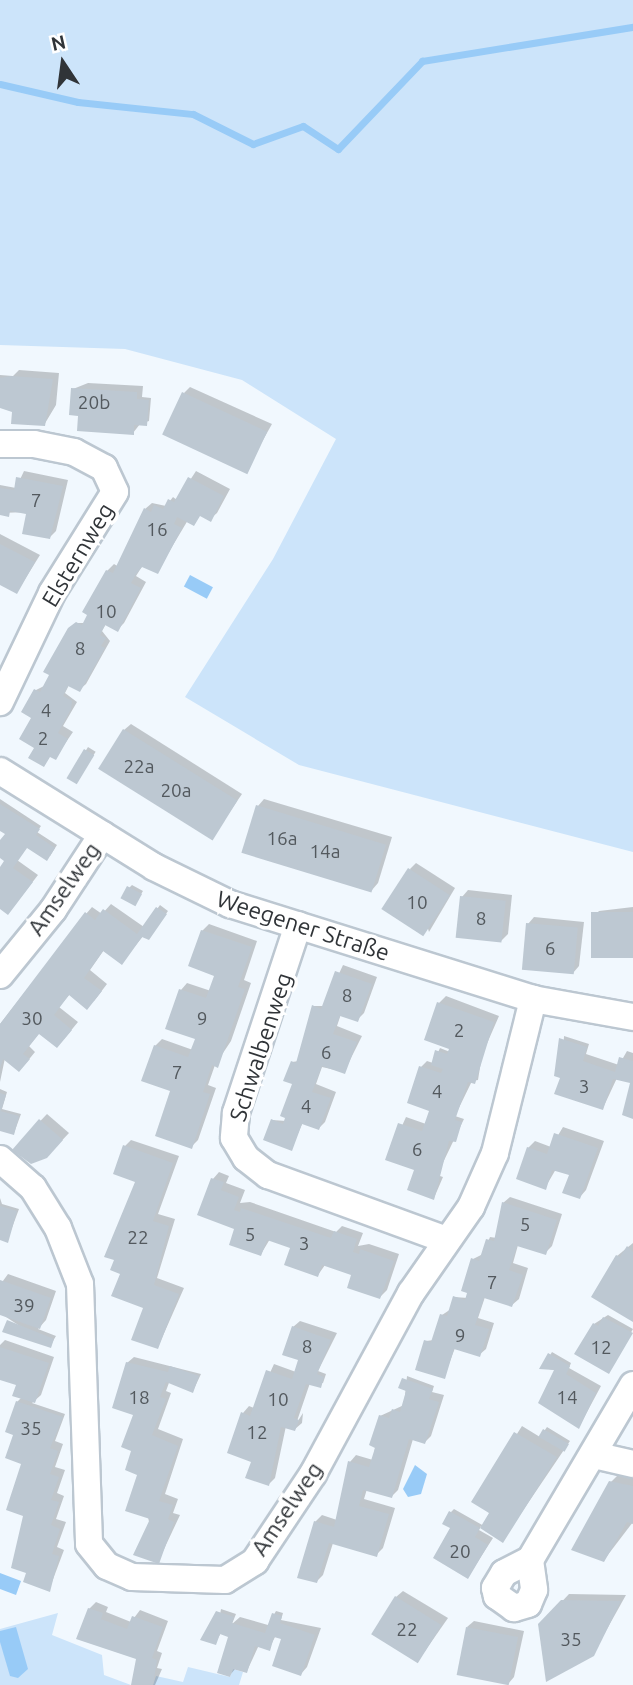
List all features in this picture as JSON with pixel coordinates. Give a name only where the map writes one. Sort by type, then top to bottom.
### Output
[{"type":"street","name":"Elsternweg","points":[[0,444],[34,444],[74,452],[104,468],[115,492],[52,593],[0,702]]},
{"type":"street","name":"Weegener Straße","points":[[0,771],[190,888],[533,999],[633,1017]]},
{"type":"street","name":"Amselweg","points":[[0,975],[53,910],[102,835]]},
{"type":"street","name":"Schwalbenweg","points":[[298,925],[236,1113],[234,1138],[246,1158],[268,1175],[447,1240]]},
{"type":"street","name":"Amselweg","points":[[0,1159],[33,1188],[58,1228],[80,1284],[89,1544],[107,1566],[132,1577],[225,1580],[255,1561],[313,1474],[411,1293],[471,1207],[495,1153],[533,999]]},
{"type":"street","points":[[530,1560],[633,1385]]},
{"type":"street","points":[[594,1455],[633,1464]]},
{"type":"shaded area","points":[[0,0],[633,0],[633,852],[299,765],[185,697],[273,559],[336,439],[242,380],[125,349],[0,345]]},
{"type":"shaded area","points":[[58,1613],[52,1635],[102,1655],[104,1675],[131,1685],[0,1685],[0,1629]]},
{"type":"shaded area","points":[[188,1667],[230,1677],[233,1669],[243,1672],[239,1685],[153,1685],[156,1676],[183,1682]]},
{"type":"water","points":[[190,575],[213,587],[207,599],[184,586]]},
{"type":"water","points":[[415,1465],[427,1474],[421,1494],[408,1497],[403,1489]]},
{"type":"water","points":[[0,1573],[21,1581],[16,1595],[0,1589]]},
{"type":"water","points":[[16,1627],[28,1669],[18,1678],[10,1676],[0,1642],[0,1631]]},
{"type":"building","points":[[11,376],[53,379],[45,426],[11,424],[12,412],[0,408],[0,378]]},
{"type":"building","points":[[71,388],[137,392],[137,399],[149,400],[147,426],[134,425],[134,435],[77,431],[78,416],[69,415]]},
{"type":"building","points":[[182,392],[267,432],[247,474],[162,435]]},
{"type":"building","points":[[16,477],[63,486],[50,539],[22,534],[26,514],[10,511],[9,517],[0,515],[0,488],[14,490]]},
{"type":"building","points":[[188,477],[224,496],[211,522],[200,516],[194,526],[177,517],[174,524],[182,528],[158,574],[142,567],[136,574],[131,583],[141,588],[118,632],[105,625],[100,635],[106,638],[101,646],[105,648],[80,692],[68,686],[63,696],[72,701],[71,709],[58,733],[68,739],[56,760],[50,757],[44,767],[28,758],[34,748],[19,739],[31,718],[21,712],[34,689],[40,692],[49,675],[43,672],[68,628],[76,622],[82,625],[87,615],[82,612],[106,570],[113,573],[144,508],[151,512],[154,505],[163,509],[168,499],[174,502]]},
{"type":"building","points":[[0,544],[35,562],[17,594],[0,585]]},
{"type":"building","points":[[123,729],[237,801],[213,840],[98,769]]},
{"type":"building","points":[[84,749],[94,755],[77,784],[66,778]]},
{"type":"building","points":[[0,804],[40,829],[36,835],[55,848],[47,861],[27,848],[13,868],[33,882],[8,915],[0,909],[0,867],[4,861],[0,858],[0,840],[5,834],[0,831]]},
{"type":"building","points":[[256,805],[386,845],[371,893],[241,853]]},
{"type":"building","points":[[408,868],[450,895],[423,936],[381,909]]},
{"type":"building","points":[[127,886],[142,894],[135,906],[120,898]]},
{"type":"building","points":[[460,896],[506,901],[501,943],[456,938]]},
{"type":"building","points":[[156,907],[167,914],[149,940],[142,937],[122,965],[103,951],[84,978],[102,991],[87,1010],[69,995],[54,1015],[72,1030],[57,1048],[39,1034],[23,1054],[30,1059],[19,1072],[3,1059],[0,1068],[0,1024],[85,912],[95,920],[103,909],[137,934]]},
{"type":"building","points":[[591,912],[633,912],[633,958],[591,958]]},
{"type":"building","points":[[526,923],[578,928],[574,974],[522,970]]},
{"type":"building","points":[[201,930],[252,947],[238,987],[245,989],[218,1068],[212,1065],[203,1092],[210,1094],[192,1149],[155,1136],[170,1091],[141,1081],[154,1045],[188,1057],[195,1039],[165,1029],[179,989],[206,998],[214,976],[188,966]]},
{"type":"building","points":[[335,971],[372,984],[358,1022],[340,1016],[333,1034],[357,1042],[345,1074],[322,1066],[312,1092],[331,1098],[319,1130],[302,1124],[292,1151],[263,1140],[271,1119],[283,1124],[285,1118],[280,1116],[292,1084],[283,1081],[291,1061],[296,1063],[312,1005],[321,1009]]},
{"type":"building","points":[[437,1002],[494,1022],[475,1084],[468,1082],[455,1120],[462,1122],[456,1142],[449,1141],[434,1200],[407,1190],[414,1170],[385,1160],[398,1123],[422,1131],[429,1111],[407,1103],[419,1066],[441,1073],[443,1069],[431,1065],[435,1050],[447,1054],[449,1049],[424,1040]]},
{"type":"building","points":[[559,1038],[587,1047],[583,1061],[615,1072],[619,1057],[633,1061],[633,1119],[622,1115],[630,1083],[613,1079],[603,1110],[554,1094],[560,1078],[554,1076]]},
{"type":"building","points":[[0,1093],[6,1095],[1,1111],[0,1111]]},
{"type":"building","points":[[0,1111],[19,1116],[14,1135],[0,1131]]},
{"type":"building","points":[[39,1119],[63,1140],[47,1158],[31,1164],[12,1150]]},
{"type":"building","points":[[554,1133],[598,1148],[580,1199],[562,1193],[569,1175],[552,1170],[546,1190],[516,1179],[527,1147],[547,1154]]},
{"type":"building","points":[[123,1145],[173,1163],[153,1221],[169,1226],[154,1285],[179,1294],[158,1349],[131,1340],[143,1308],[111,1296],[120,1274],[110,1270],[114,1260],[104,1257],[135,1182],[113,1174]]},
{"type":"building","points":[[211,1178],[224,1182],[221,1190],[239,1197],[234,1210],[240,1212],[241,1208],[331,1238],[334,1231],[357,1239],[353,1252],[359,1254],[360,1249],[394,1261],[380,1299],[347,1288],[351,1275],[322,1265],[318,1277],[284,1265],[290,1248],[267,1240],[261,1256],[229,1245],[234,1229],[197,1215]]},
{"type":"building","points":[[502,1202],[557,1220],[546,1255],[517,1246],[509,1270],[523,1275],[512,1307],[484,1298],[475,1325],[489,1329],[480,1357],[454,1349],[445,1379],[415,1370],[424,1340],[431,1342],[440,1314],[447,1316],[453,1296],[465,1300],[467,1293],[461,1291],[471,1258],[479,1261],[486,1239],[494,1241]]},
{"type":"building","points":[[0,1206],[17,1211],[8,1243],[0,1240]]},
{"type":"building","points":[[627,1246],[633,1252],[633,1322],[591,1297],[616,1255],[620,1257]]},
{"type":"building","points":[[0,1280],[51,1298],[40,1329],[0,1315]]},
{"type":"building","points":[[603,1317],[633,1333],[609,1374],[574,1354],[593,1323],[598,1326]]},
{"type":"building","points":[[7,1320],[54,1339],[51,1348],[2,1332]]},
{"type":"building","points":[[292,1326],[331,1340],[317,1374],[324,1377],[321,1388],[306,1384],[294,1418],[299,1420],[295,1431],[281,1427],[269,1486],[245,1478],[251,1462],[227,1453],[241,1412],[250,1416],[266,1370],[292,1379],[298,1360],[282,1355]]},
{"type":"building","points":[[0,1347],[49,1363],[35,1403],[12,1396],[16,1385],[0,1380]]},
{"type":"building","points":[[548,1353],[570,1366],[566,1374],[596,1393],[579,1429],[538,1403],[554,1370],[539,1369]]},
{"type":"building","points":[[126,1362],[168,1372],[170,1366],[199,1376],[193,1393],[166,1382],[160,1397],[166,1399],[152,1435],[178,1446],[159,1501],[173,1505],[168,1519],[174,1522],[159,1564],[133,1555],[150,1519],[125,1511],[137,1475],[125,1470],[131,1451],[121,1447],[133,1415],[112,1408]]},
{"type":"building","points":[[402,1378],[433,1389],[429,1399],[439,1402],[425,1444],[409,1439],[392,1498],[363,1490],[359,1506],[389,1514],[377,1557],[329,1543],[317,1583],[297,1578],[314,1521],[334,1527],[348,1461],[369,1467],[375,1448],[369,1445],[379,1415],[389,1418],[392,1409],[400,1412],[406,1391],[398,1388]]},
{"type":"building","points":[[16,1401],[63,1417],[50,1448],[58,1451],[50,1474],[59,1477],[51,1500],[59,1502],[51,1525],[60,1529],[52,1554],[59,1556],[50,1592],[23,1582],[26,1573],[11,1568],[23,1516],[6,1510],[21,1464],[5,1458],[13,1435],[5,1432]]},
{"type":"building","points":[[543,1429],[569,1444],[564,1452],[538,1437]]},
{"type":"building","points":[[514,1432],[557,1457],[503,1543],[480,1528],[489,1513],[471,1502]]},
{"type":"building","points":[[609,1481],[633,1486],[633,1524],[627,1522],[604,1562],[571,1550]]},
{"type":"building","points":[[449,1511],[480,1528],[475,1537],[488,1545],[468,1579],[433,1558],[450,1528],[442,1524]]},
{"type":"building","points":[[395,1596],[442,1625],[418,1663],[371,1634]]},
{"type":"building","points":[[561,1600],[621,1601],[594,1656],[546,1682],[538,1624]]},
{"type":"building","points":[[88,1608],[103,1613],[101,1619],[127,1629],[132,1616],[163,1627],[152,1658],[157,1660],[153,1685],[131,1685],[136,1659],[76,1639]]},
{"type":"building","points":[[216,1611],[234,1617],[232,1623],[265,1633],[272,1613],[282,1616],[280,1623],[315,1635],[301,1676],[272,1666],[281,1639],[274,1637],[270,1651],[255,1646],[247,1673],[233,1669],[230,1677],[217,1673],[228,1637],[220,1634],[216,1645],[200,1640]]},
{"type":"building","points":[[466,1627],[518,1637],[509,1685],[457,1675]]},
{"type":"waterway","points":[[0,84],[78,102],[193,114],[253,144],[303,126],[338,149],[422,61],[633,27]]}]
